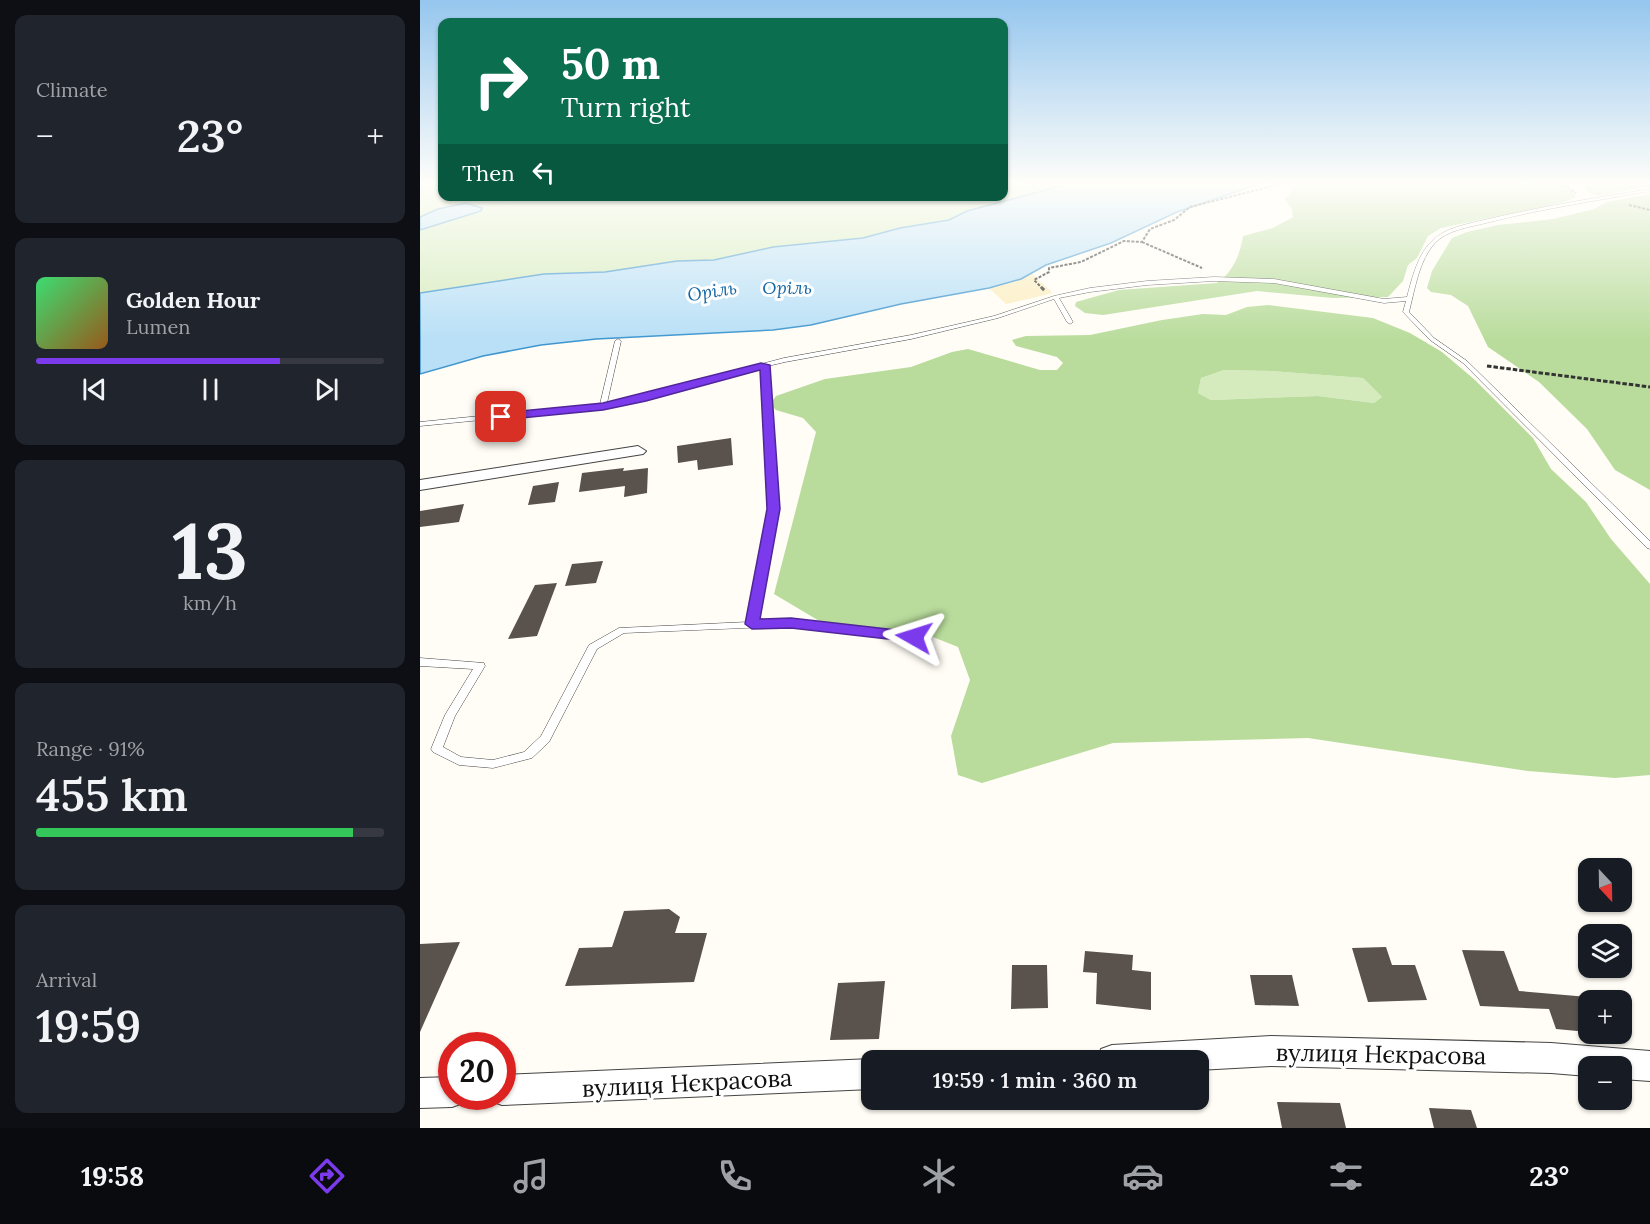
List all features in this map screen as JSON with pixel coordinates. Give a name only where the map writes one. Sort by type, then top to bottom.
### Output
[{"type":"street","points":[[420,485],[638,451]]},
{"type":"street","name":"вулиця Нєкрасова","points":[[1209,1055],[1271,1051],[1551,1058],[1650,1066]]},
{"type":"street","name":"вулиця Нєкрасова","points":[[516,1089],[861,1074]]},
{"type":"street","points":[[420,1093],[438,1092]]},
{"type":"lane","points":[[1406,312],[1417,273],[1434,241],[1442,235]]},
{"type":"lane","points":[[420,424],[603,406],[642,398],[765,365],[911,337],[996,317],[1054,297],[1147,283],[1214,279],[1274,281],[1384,301],[1409,299]]},
{"type":"lane","points":[[1054,297],[1070,322]]},
{"type":"lane","points":[[1384,301],[1406,312],[1432,339],[1465,362],[1650,546]]},
{"type":"lane","points":[[603,406],[618,341]]},
{"type":"lane","points":[[752,624],[773,509],[765,365]]},
{"type":"lane","points":[[420,662],[480,666],[450,715],[438,749],[459,761],[493,764],[528,755],[545,738],[593,647],[622,630],[791,623],[914,637]]},
{"type":"path","points":[[1142,242],[1147,235]]},
{"type":"path","points":[[1054,297],[1034,280],[1049,272],[1049,268],[1081,262],[1124,241],[1142,242],[1199,265],[1214,279]]},
{"type":"path","points":[[1465,362],[1650,387]]},
{"type":"green space","name":"Орiль","points":[[420,235],[1129,235],[1046,265],[1021,279],[989,288],[901,304],[811,325],[773,330],[596,339],[541,345],[483,356],[420,374]]},
{"type":"green space","points":[[1430,235],[1417,258],[1408,265],[1403,281],[1388,297],[1333,298],[1257,291],[1103,315],[1085,313],[1075,306],[1076,302],[1119,290],[1217,283],[1223,279],[1235,262],[1243,236]]},
{"type":"green space","points":[[1460,235],[1650,235],[1650,490],[1615,470],[1587,429],[1539,382],[1488,347],[1468,306],[1451,295],[1431,292],[1427,288],[1432,271],[1452,238]]},
{"type":"green space","points":[[1268,305],[1373,318],[1410,333],[1442,352],[1475,380],[1533,438],[1551,469],[1586,502],[1611,539],[1650,584],[1650,775],[1615,778],[1528,771],[1308,738],[1113,743],[982,783],[958,775],[951,736],[970,680],[958,647],[918,631],[831,628],[774,594],[816,432],[803,418],[776,410],[770,404],[776,396],[825,379],[911,367],[952,352],[968,349],[1040,370],[1057,370],[1063,363],[1057,357],[1016,346],[1012,340],[1026,336],[1090,335],[1162,320],[1203,314],[1226,315],[1247,307]],"holes":[[[1224,370],[1363,378],[1382,397],[1374,403],[1318,396],[1211,400],[1198,393],[1201,378]]]},
{"type":"green space","points":[[1224,370],[1363,378],[1382,397],[1374,403],[1318,396],[1211,400],[1198,393],[1201,378]]},
{"type":"sand","points":[[1032,274],[1053,293],[1006,304],[989,288],[1021,279]]},
{"type":"water","name":"Орiль","points":[[875,235],[1129,235],[1046,265],[1021,279],[989,288],[901,304],[811,325],[773,330],[596,339],[541,345],[483,356],[420,374],[420,293],[544,274],[605,272],[677,261],[714,260],[773,247],[863,238]]},
{"type":"building","points":[[731,438],[733,465],[698,470],[697,460],[678,463],[677,446]]},
{"type":"building","points":[[624,468],[623,471],[648,468],[647,493],[624,497],[625,486],[579,492],[582,473]]},
{"type":"building","points":[[559,482],[555,502],[528,505],[533,486]]},
{"type":"building","points":[[464,504],[459,522],[420,527],[420,511]]},
{"type":"building","points":[[603,561],[596,583],[565,586],[572,564]]},
{"type":"building","points":[[557,583],[537,636],[508,639],[535,585]]},
{"type":"building","points":[[669,909],[680,917],[675,933],[707,933],[694,982],[565,986],[579,948],[612,947],[624,911]]},
{"type":"building","points":[[460,942],[420,1032],[420,944]]},
{"type":"building","points":[[1386,947],[1392,965],[1415,965],[1427,1000],[1368,1002],[1352,948]]},
{"type":"building","points":[[1462,950],[1504,951],[1519,991],[1578,996],[1578,1031],[1556,1029],[1549,1009],[1480,1006]]},
{"type":"building","points":[[1085,951],[1133,955],[1132,970],[1151,972],[1151,1010],[1096,1004],[1097,973],[1083,972]]},
{"type":"building","points":[[1012,965],[1047,965],[1048,1008],[1011,1009]]},
{"type":"building","points":[[1250,975],[1292,975],[1299,1006],[1255,1005]]},
{"type":"building","points":[[885,981],[879,1039],[830,1040],[838,983]]},
{"type":"building","points":[[1277,1102],[1340,1103],[1346,1128],[1282,1128]]},
{"type":"building","points":[[1429,1108],[1471,1110],[1477,1128],[1434,1128]]},
{"type":"route","points":[[501,417],[603,406],[642,398],[765,365],[773,509],[752,624],[791,623],[914,637]]},
{"type":"water label","name":"Оріль","points":[[712,291]]}]
